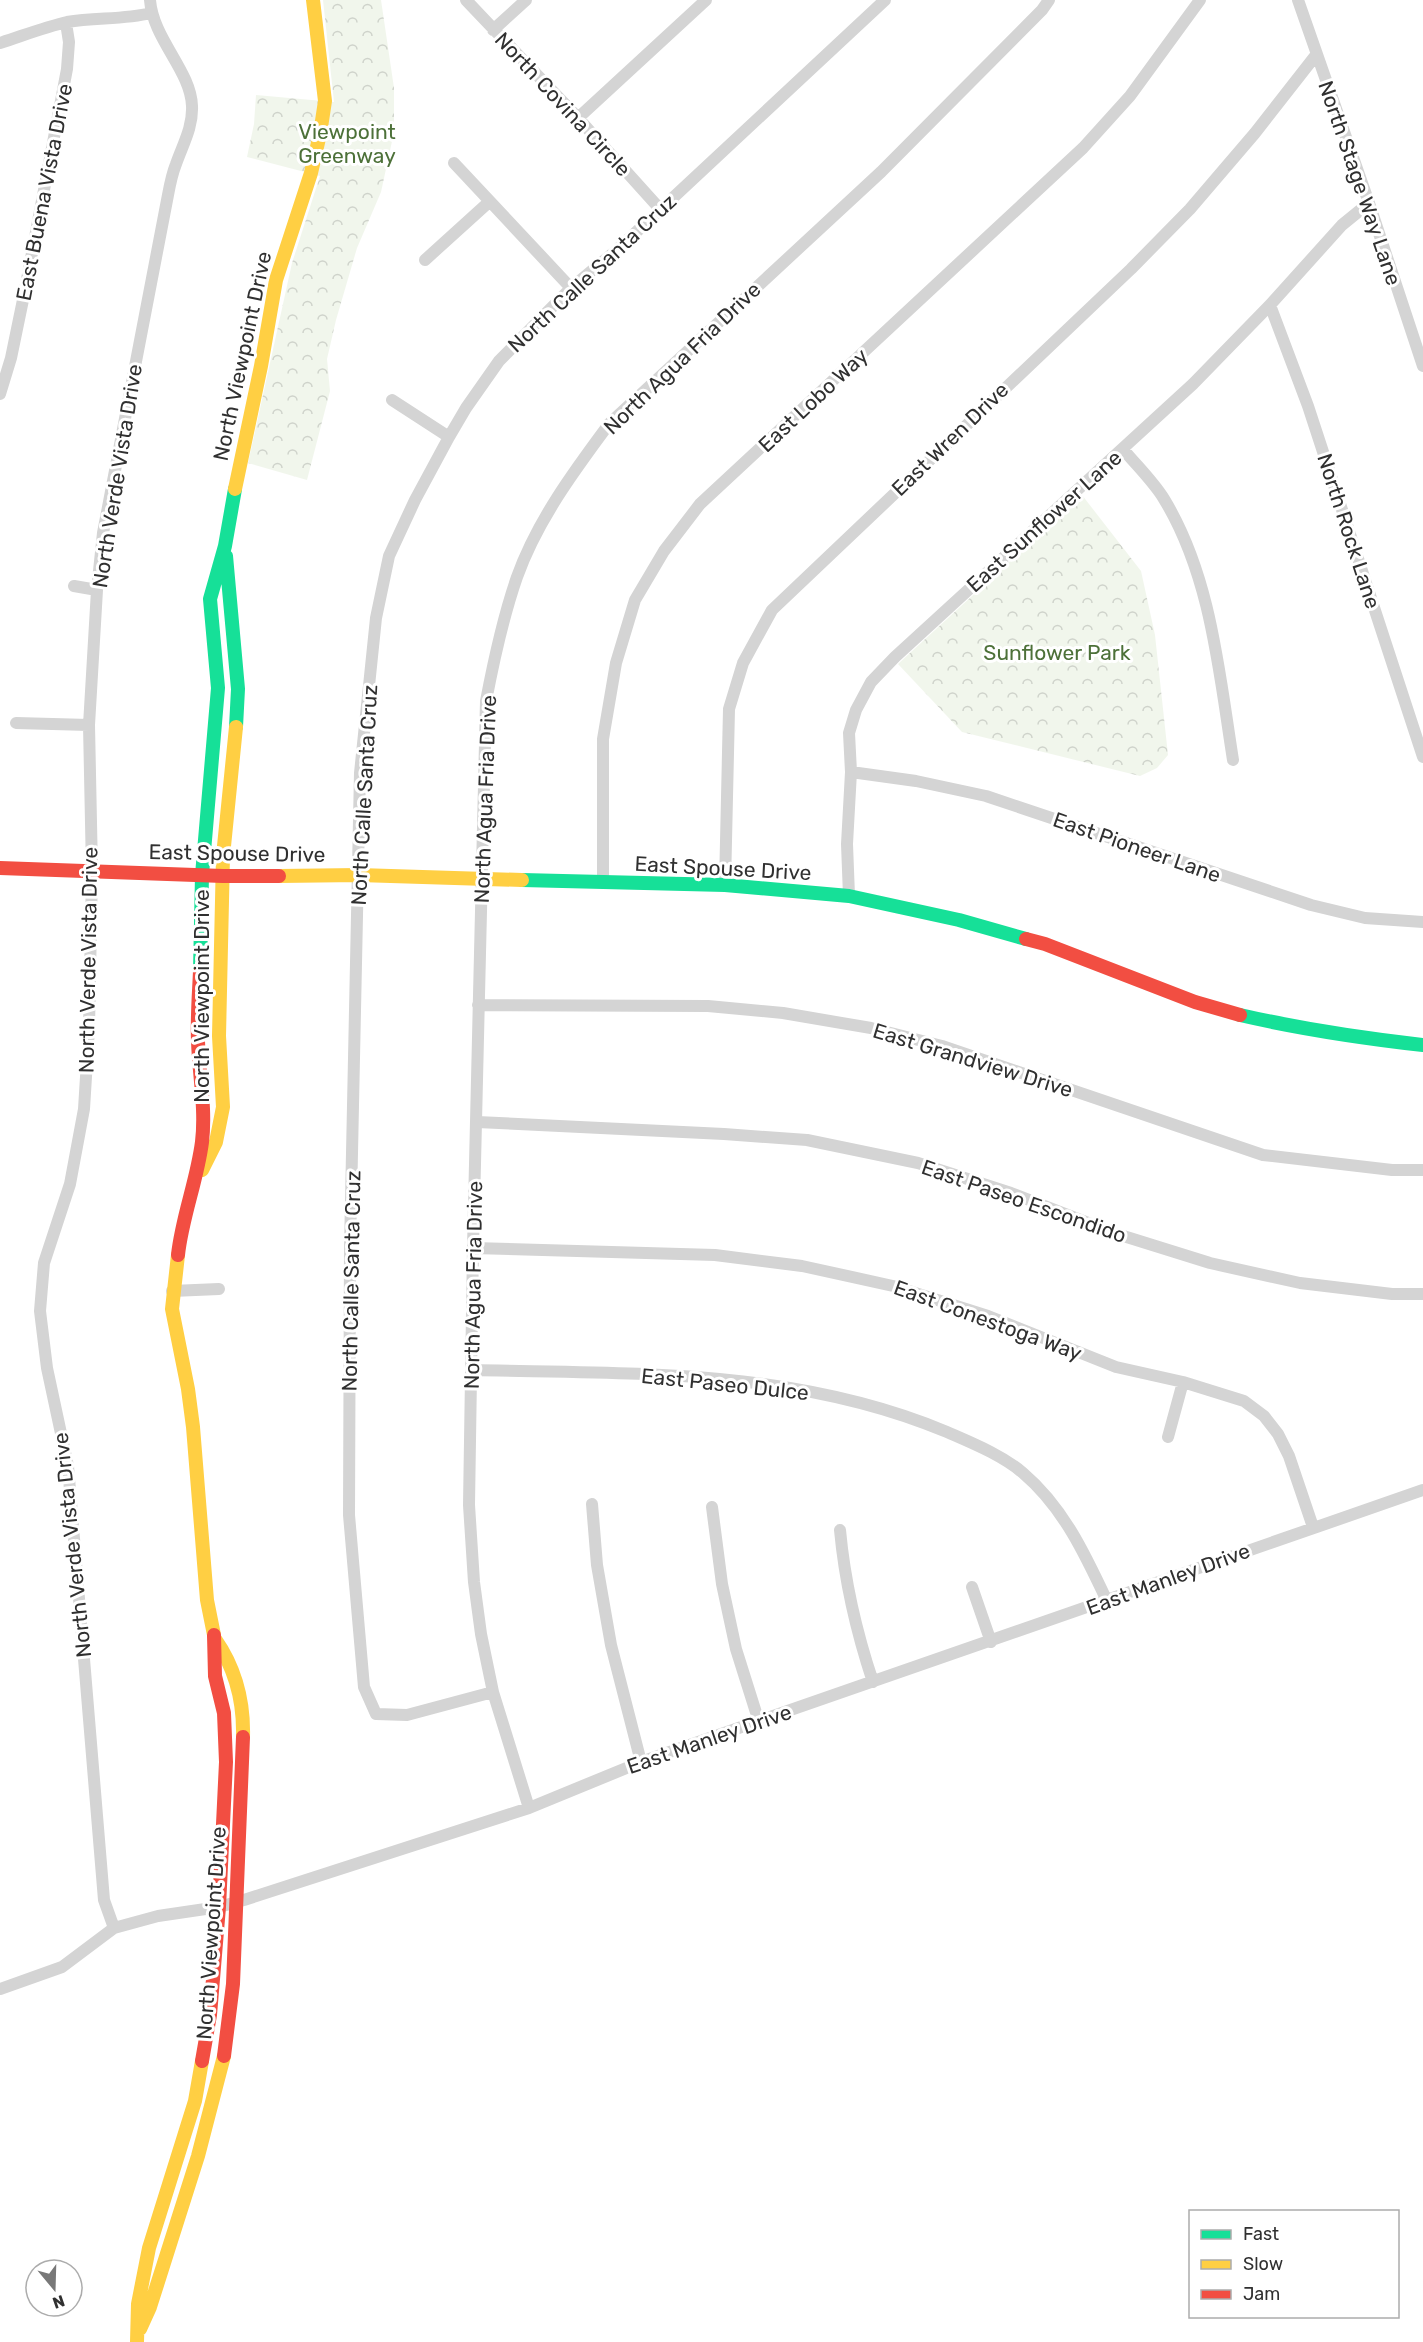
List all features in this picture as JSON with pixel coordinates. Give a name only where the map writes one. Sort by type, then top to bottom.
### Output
[{"type":"main road","name":"North Viewpoint Drive","points":[[138,2337],[138,2304],[149,2248],[195,2101],[210,2015],[219,1907],[226,1762],[224,1713],[216,1676],[215,1639],[207,1600],[191,1408],[171,1309],[180,1234],[193,1190],[202,1141],[203,1084],[198,1041],[202,875],[218,688],[210,599],[225,546],[230,510],[261,366],[276,280],[311,173],[320,134],[325,100],[313,0]]},
{"type":"main road","name":"North Viewpoint Drive","points":[[193,1190],[216,1142],[223,1107],[219,1036],[223,876],[225,822],[236,733],[238,689],[225,546]]},
{"type":"main road","name":"East Spouse Drive","points":[[0,868],[223,876],[359,875],[603,884],[725,885],[849,896],[959,920],[1046,944],[1195,1002],[1240,1015],[1309,1031],[1399,1044],[1423,1045]]},
{"type":"main road","name":"North Viewpoint Drive","points":[[138,2337],[150,2307],[198,2156],[222,2065],[233,1984],[242,1702],[229,1658],[215,1639]]},
{"type":"street","name":"North Verde Vista Drive","points":[[114,1928],[104,1900],[68,1466],[47,1368],[40,1311],[44,1263],[70,1184],[84,1109],[89,1028],[92,871],[89,725],[103,532],[168,195],[175,166],[191,124],[192,104],[188,87],[151,13],[150,0]]},
{"type":"street","name":"North Covina Circle","points":[[466,0],[578,118],[660,209]]},
{"type":"street","points":[[493,30],[526,0]]},
{"type":"street","points":[[578,118],[706,0]]},
{"type":"street","name":"North Calle Santa Cruz","points":[[493,1692],[407,1715],[376,1714],[364,1687],[349,1515],[350,1248],[360,773],[376,618],[389,556],[414,500],[449,437],[499,361],[571,288],[618,249],[885,0]]},
{"type":"street","name":"North Agua Fria Drive","points":[[529,1808],[493,1692],[481,1634],[474,1582],[469,1505],[472,1248],[486,701],[498,638],[518,575],[549,512],[573,472],[609,424],[881,172],[1042,10],[1049,0]]},
{"type":"street","name":"East Lobo Way","points":[[603,884],[603,739],[616,663],[635,600],[664,551],[700,504],[1083,148],[1130,96],[1200,0]]},
{"type":"street","name":"North Stage Way Lane","points":[[1298,0],[1423,366]]},
{"type":"street","points":[[0,43],[66,22],[95,18],[128,18],[151,13]]},
{"type":"street","name":"East Buena Vista Drive","points":[[0,394],[11,358],[24,295],[67,69],[69,42],[66,22]]},
{"type":"street","name":"East Wren Drive","points":[[725,885],[729,709],[743,663],[772,610],[1190,209],[1255,133],[1316,55]]},
{"type":"street","points":[[454,163],[571,288]]},
{"type":"street","points":[[425,260],[489,202]]},
{"type":"street","name":"East Sunflower Lane","points":[[849,896],[848,844],[851,772],[849,733],[856,710],[871,682],[895,657],[1193,384],[1270,305],[1342,225],[1369,203]]},
{"type":"street","name":"North Rock Lane","points":[[1270,305],[1308,406],[1423,757]]},
{"type":"street","points":[[392,400],[449,437]]},
{"type":"street","points":[[1123,448],[1163,497],[1188,547],[1212,634],[1233,760]]},
{"type":"street","points":[[74,586],[97,590]]},
{"type":"street","points":[[16,723],[89,725]]},
{"type":"street","name":"East Pioneer Lane","points":[[851,772],[916,781],[986,796],[1311,905],[1365,918],[1423,922]]},
{"type":"street","name":"East Grandview Drive","points":[[478,1005],[708,1006],[783,1013],[871,1028],[942,1046],[1263,1155],[1392,1170],[1423,1170]]},
{"type":"street","name":"East Paseo Escondido","points":[[477,1122],[807,1140],[918,1163],[1011,1193],[1117,1234],[1210,1263],[1300,1283],[1392,1294],[1423,1294]]},
{"type":"street","name":"East Conestoga Way","points":[[472,1248],[715,1255],[802,1266],[893,1286],[988,1316],[1116,1366],[1184,1382],[1244,1401],[1264,1416],[1278,1434],[1289,1456],[1313,1527]]},
{"type":"street","points":[[172,1290],[219,1289]]},
{"type":"street","name":"East Paseo Dulce","points":[[472,1370],[692,1376],[778,1385],[861,1401],[924,1423],[977,1445],[1022,1472],[1058,1509],[1083,1551],[1107,1601]]},
{"type":"street","points":[[1168,1437],[1184,1382]]},
{"type":"street","name":"East Manley Drive","points":[[0,1989],[62,1967],[114,1928],[158,1917],[219,1907],[529,1808],[641,1762],[1423,1490]]},
{"type":"street","points":[[592,1504],[597,1565],[611,1645],[641,1762]]},
{"type":"street","points":[[712,1507],[722,1584],[736,1649],[759,1722]]},
{"type":"street","points":[[840,1530],[844,1574],[858,1635],[873,1682]]},
{"type":"street","points":[[972,1587],[991,1642]]},
{"type":"green space","name":"Viewpoint Greenway","points":[[323,0],[381,0],[394,88],[394,132],[381,192],[357,248],[336,320],[327,359],[330,391],[307,480],[248,463],[292,263],[320,176],[247,157],[254,124],[256,95],[334,102]]},
{"type":"green space","name":"Sunflower Park","points":[[1082,495],[1141,571],[1155,635],[1168,755],[1157,768],[1140,776],[962,732],[898,664]]},
{"type":"traffic: fast","points":[[200,971],[202,875],[218,688],[210,599],[225,546],[235,489]]},
{"type":"traffic: fast","points":[[226,556],[238,689],[236,727]]},
{"type":"traffic: fast","points":[[522,880],[725,885],[849,896],[959,920],[1026,939]]},
{"type":"traffic: fast","points":[[1240,1015],[1331,1033],[1423,1045]]},
{"type":"traffic: slow","points":[[235,489],[261,366],[276,280],[311,173],[320,134],[325,101],[313,0]]},
{"type":"traffic: slow","points":[[202,1170],[216,1142],[223,1107],[219,1036],[223,856],[236,727]]},
{"type":"traffic: slow","points":[[279,876],[359,875],[522,880]]},
{"type":"traffic: slow","points":[[178,1255],[172,1309],[193,1427],[207,1600],[214,1635]]},
{"type":"traffic: slow","points":[[215,1639],[228,1662],[237,1686],[242,1711],[243,1737]]},
{"type":"traffic: slow","points":[[140,2329],[150,2307],[198,2156],[224,2056]]},
{"type":"traffic: slow","points":[[137,2342],[138,2304],[149,2248],[195,2101],[202,2061]]},
{"type":"traffic: jam","points":[[0,868],[279,876]]},
{"type":"traffic: jam","points":[[1026,939],[1045,944],[1195,1002],[1240,1015]]},
{"type":"traffic: jam","points":[[178,1255],[202,1142],[203,1104],[198,1032],[200,971]]},
{"type":"traffic: jam","points":[[202,2061],[210,2015],[219,1907],[226,1762],[224,1713],[215,1676],[214,1635]]},
{"type":"traffic: jam","points":[[224,2056],[233,1984],[243,1737]]}]
